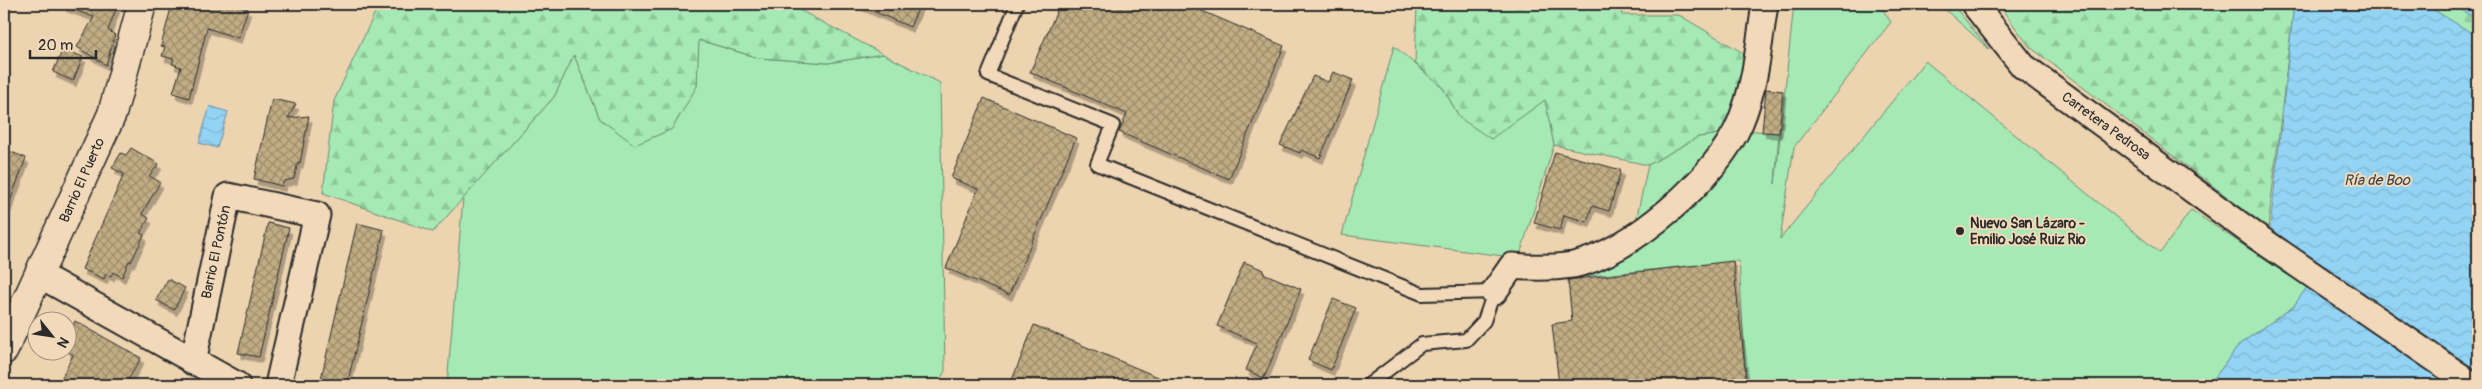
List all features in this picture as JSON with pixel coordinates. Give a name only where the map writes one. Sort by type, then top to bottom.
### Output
[{"type":"main road","name":"Barrio El Puerto","points":[[4,350],[112,114],[142,4]]},
{"type":"street","points":[[1494,292],[1512,266],[1535,268],[1574,264],[1622,246],[1678,202],[1721,155],[1740,124],[1754,79],[1765,4]]},
{"type":"street","name":"Carretera Pedrosa","points":[[1974,4],[2023,66],[2253,234],[2473,385]]},
{"type":"street","name":"Barrio El Pontón","points":[[193,362],[228,196],[317,215],[278,385]]},
{"type":"street","points":[[38,274],[237,385]]},
{"type":"lane","points":[[1017,4],[988,74],[1113,125],[1097,164],[1422,294],[1494,292],[1484,321],[1466,340],[1422,344],[1368,385]]},
{"type":"green space","points":[[379,4],[788,4],[883,54],[828,63],[759,58],[699,40],[697,86],[672,129],[635,145],[600,119],[574,55],[554,97],[433,232],[323,193],[334,101]]},
{"type":"green space","points":[[1417,4],[1619,4],[1622,15],[1679,15],[1745,54],[1743,94],[1720,134],[1698,137],[1648,165],[1554,145],[1545,100],[1491,139],[1460,118],[1443,88],[1415,63]]},
{"type":"green space","points":[[1794,4],[1879,4],[1891,22],[1794,147],[1780,239],[1925,61],[2160,253],[2191,210],[2307,288],[2293,307],[2240,344],[2209,385],[1746,385],[1739,261],[1562,279],[1623,258],[1659,228],[1744,130],[1779,133],[1775,184]]},
{"type":"green space","points":[[1939,4],[1952,4],[1990,50]]},
{"type":"green space","points":[[1998,4],[2294,4],[2268,228],[2030,47]]},
{"type":"green space","points":[[2424,4],[2453,4],[2478,21],[2478,37]]},
{"type":"green space","points":[[698,40],[759,58],[828,63],[883,54],[940,83],[945,371],[937,385],[447,385],[463,198],[554,97],[574,54],[600,119],[697,86]]},
{"type":"green space","points":[[1394,46],[1443,88],[1460,118],[1546,100],[1554,145],[1519,258],[1342,235]]},
{"type":"green space","points":[[1720,134],[1696,175],[1634,230],[1648,165],[1698,137]]},
{"type":"water","name":"Ría de Boo","points":[[2294,4],[2424,4],[2478,37],[2478,370],[2463,385],[2209,385],[2240,344],[2293,307],[2321,267],[2270,229]]},
{"type":"water","points":[[2453,4],[2478,4],[2478,21]]},
{"type":"water","points":[[210,106],[228,112],[217,148],[199,143]]},
{"type":"building","points":[[64,4],[118,4],[108,30],[115,35],[106,65],[77,47],[94,17],[63,6]]},
{"type":"building","points":[[172,4],[233,4],[248,9],[238,38],[207,28],[189,98],[173,93],[181,67],[172,64],[174,59],[162,56],[165,47],[161,46]]},
{"type":"building","points":[[857,4],[920,4],[910,27]]},
{"type":"building","points":[[1060,4],[1186,4],[1284,46],[1229,179],[1119,132],[1127,114],[1030,72]]},
{"type":"building","points":[[63,49],[83,57],[73,81],[53,72]]},
{"type":"building","points":[[1333,72],[1353,80],[1320,158],[1302,150],[1300,153],[1280,145],[1313,76],[1328,82]]},
{"type":"building","points":[[1766,89],[1783,91],[1779,133],[1762,132]]},
{"type":"building","points":[[984,98],[1076,138],[1009,295],[946,268],[978,189],[951,178]]},
{"type":"building","points":[[272,99],[296,104],[288,118],[309,116],[300,163],[298,162],[294,179],[284,181],[282,186],[254,179]]},
{"type":"building","points":[[131,148],[159,164],[149,176],[160,182],[142,214],[149,218],[140,233],[144,235],[131,262],[129,261],[122,277],[113,272],[111,276],[106,274],[104,279],[82,269],[124,174],[112,168],[121,153],[126,155]]},
{"type":"building","points":[[4,149],[26,158],[6,212],[4,212]]},
{"type":"building","points":[[1555,152],[1621,170],[1609,211],[1592,206],[1587,222],[1564,215],[1560,230],[1534,223]]},
{"type":"building","points":[[268,223],[289,228],[259,357],[238,353]]},
{"type":"building","points":[[357,223],[384,230],[347,385],[329,385],[320,383]]},
{"type":"building","points":[[1733,261],[1747,385],[1559,385],[1552,324],[1572,321],[1568,280]]},
{"type":"building","points":[[1244,262],[1264,270],[1263,273],[1301,289],[1264,378],[1246,370],[1257,343],[1217,326]]},
{"type":"building","points":[[168,279],[185,288],[174,310],[156,300]]},
{"type":"building","points":[[1333,299],[1356,308],[1331,370],[1308,360]]},
{"type":"building","points":[[78,323],[141,358],[125,385],[58,385],[70,362],[78,362]]},
{"type":"building","points":[[1034,325],[1177,385],[1010,385]]},
{"type":"place","name":"Nuevo San Lázaro - Emilio José Ruiz Rio","points":[[1960,231]]}]
